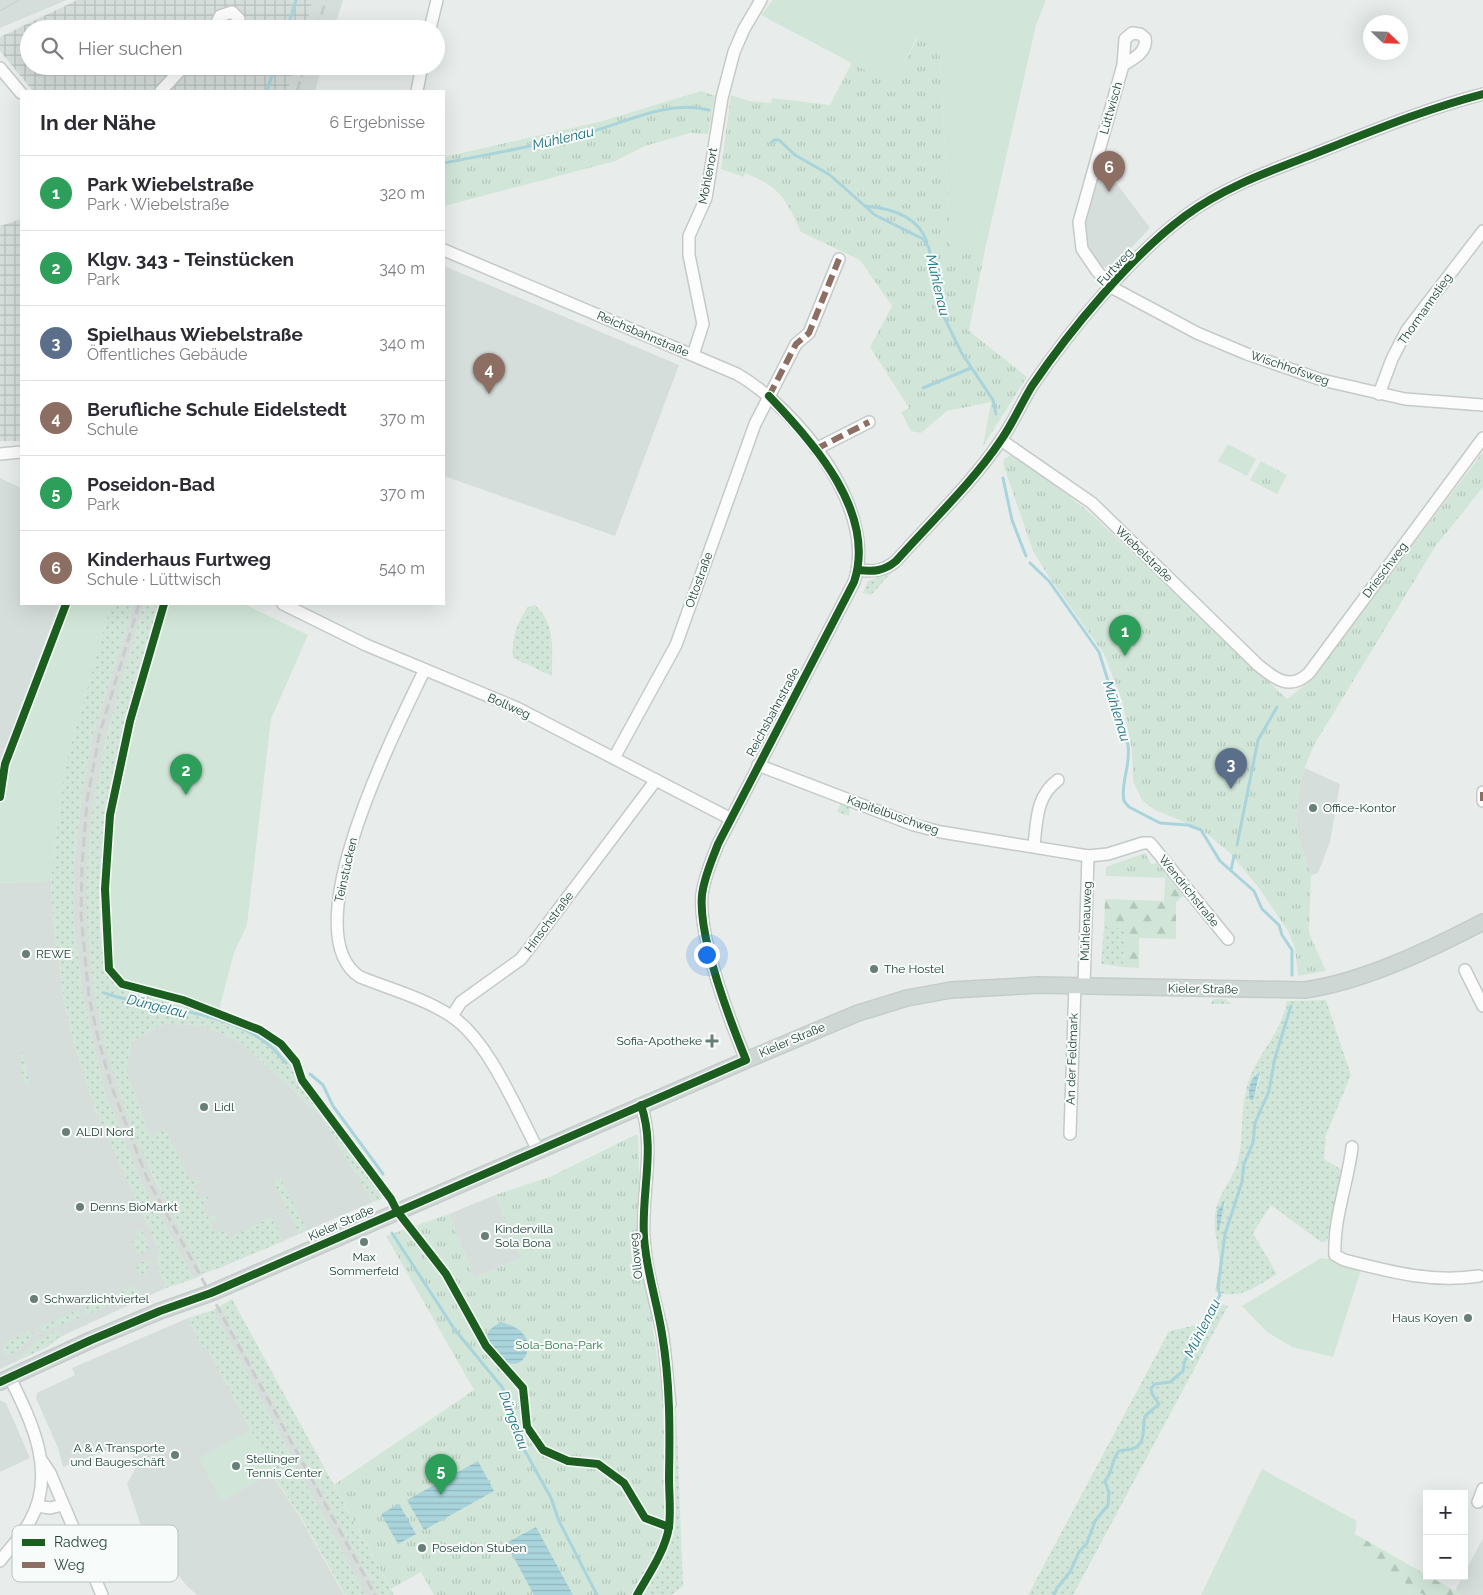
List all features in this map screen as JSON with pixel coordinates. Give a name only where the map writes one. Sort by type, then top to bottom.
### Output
[{"type":"main road","name":"Kieler Straße","points":[[5,1380],[91,1340],[160,1311],[211,1293],[641,1105],[858,1013],[907,998],[960,989],[1080,985],[1283,991],[1325,987],[1361,976],[1448,940],[1483,922]]},
{"type":"street","points":[[432,20],[437,0]]},
{"type":"street","name":"Möhlenort","points":[[693,355],[702,324],[689,255],[690,236],[706,198],[722,98],[734,52],[750,17],[761,0]]},
{"type":"street","points":[[218,20],[220,16],[232,12],[239,20]]},
{"type":"street","name":"Lüttwisch","points":[[1111,287],[1082,249],[1079,222],[1123,65]]},
{"type":"street","points":[[0,68],[20,92]]},
{"type":"street","points":[[162,90],[176,75]]},
{"type":"street","points":[[417,90],[420,75]]},
{"type":"street","name":"Furtweg","points":[[858,570],[877,571],[887,569],[896,561],[1002,440],[1024,400],[1055,355],[1111,287],[1166,231],[1200,206],[1227,190],[1417,113],[1483,94]]},
{"type":"street","name":"Thormannstieg","points":[[1380,394],[1392,359],[1407,330],[1483,231]]},
{"type":"street","name":"Reichsbahnstraße","points":[[445,250],[737,374],[769,396],[816,449],[839,485],[854,518],[859,547],[858,570],[850,590],[731,818],[706,877],[702,908],[710,953],[746,1060]]},
{"type":"street","name":"Ottostraße","points":[[614,758],[676,645],[755,424],[796,344],[809,333],[839,259]]},
{"type":"street","name":"Wischhofsweg","points":[[1111,287],[1197,333],[1247,354],[1322,380],[1380,394],[1483,405]]},
{"type":"street","points":[[816,449],[869,422]]},
{"type":"street","name":"Drieschweg","points":[[1277,680],[1292,682],[1303,678],[1309,673],[1483,438]]},
{"type":"street","name":"Wiebelstraße","points":[[1002,440],[1092,503],[1258,665],[1277,680]]},
{"type":"street","points":[[0,454],[20,452]]},
{"type":"street","name":"Bollweg","points":[[285,605],[424,671],[517,708],[731,818]]},
{"type":"street","name":"Teinstücken","points":[[424,671],[377,771],[362,811],[345,864],[337,913],[344,959],[351,971],[360,977],[452,1016]]},
{"type":"street","name":"Kapitelbuschweg","points":[[758,765],[927,829],[1088,856],[1108,854],[1143,842],[1150,843]]},
{"type":"street","name":"Hinschstraße","points":[[452,1016],[461,1002],[520,959],[656,780]]},
{"type":"street","points":[[1034,846],[1041,800],[1046,788],[1058,780]]},
{"type":"street","points":[[1483,792],[1481,798],[1483,801]]},
{"type":"street","name":"Wendrichstraße","points":[[1150,843],[1228,939]]},
{"type":"street","name":"Mühlenauweg","points":[[1080,985],[1088,856]]},
{"type":"street","points":[[1465,970],[1483,1006]]},
{"type":"street","name":"An der Feldmark","points":[[1070,1134],[1080,985]]},
{"type":"street","points":[[452,1016],[475,1038],[492,1064],[538,1150]]},
{"type":"street","name":"Olloweg","points":[[641,1105],[646,1119],[647,1133],[644,1235],[647,1270],[662,1333],[670,1404]]},
{"type":"street","points":[[1352,1147],[1349,1171],[1334,1235],[1335,1255],[1344,1260],[1412,1277],[1453,1280],[1481,1278],[1483,1264]]},
{"type":"street","points":[[5,1380],[36,1437],[41,1459],[41,1489],[28,1525]]},
{"type":"street","points":[[41,1459],[50,1473],[72,1525]]},
{"type":"street","points":[[1478,1502],[1483,1488]]},
{"type":"street","points":[[36,1506],[50,1508],[63,1505]]},
{"type":"street","points":[[0,1561],[12,1546]]},
{"type":"street","points":[[96,1582],[102,1595]]},
{"type":"shaded area","points":[[0,0],[67,0],[0,28]]},
{"type":"shaded area","points":[[77,0],[313,0],[307,20],[35,20]]},
{"type":"shaded area","points":[[313,0],[343,0],[337,20],[307,20]]},
{"type":"shaded area","points":[[20,27],[20,75],[292,75],[288,90],[32,90],[0,51],[0,37]]},
{"type":"shaded area","points":[[292,75],[319,75],[315,90],[288,90]]},
{"type":"shaded area","points":[[1102,164],[1150,228],[1113,267],[1102,267],[1098,264],[1091,254],[1086,233],[1086,221]]},
{"type":"shaded area","points":[[20,219],[20,441],[0,441],[0,226]]},
{"type":"shaded area","points":[[445,266],[679,365],[615,536],[445,476]]},
{"type":"shaded area","points":[[0,478],[20,488],[20,605],[59,605],[0,762]]},
{"type":"shaded area","points":[[134,605],[144,605],[106,738],[94,802],[89,866],[117,1086],[152,1174],[203,1274],[194,1279],[140,1180],[104,1090],[83,997],[73,917],[74,865],[81,800],[93,734]]},
{"type":"shaded area","points":[[1305,768],[1340,784],[1330,842],[1318,873],[1311,875],[1298,836],[1296,814],[1301,777]]},
{"type":"shaded area","points":[[51,881],[53,917],[64,1002],[77,1054],[95,1109],[159,1250],[158,1269],[166,1288],[62,1336],[47,1347],[0,1369],[0,883]]},
{"type":"shaded area","points":[[165,1023],[204,1026],[241,1042],[321,1116],[373,1202],[215,1270],[150,1138],[126,1071],[131,1042]]},
{"type":"shaded area","name":"Kindervilla Sola Bona","points":[[495,1195],[521,1258],[474,1278],[449,1214]]},
{"type":"shaded area","points":[[220,1306],[379,1595],[365,1595],[213,1310]]},
{"type":"shaded area","points":[[188,1318],[202,1347],[206,1346],[274,1473],[272,1475],[300,1517],[344,1595],[197,1595],[178,1575],[178,1525],[141,1525],[127,1484],[135,1469],[131,1442],[63,1467],[58,1448],[36,1398],[37,1393],[75,1375],[72,1368]]},
{"type":"shaded area","points":[[0,1400],[6,1403],[30,1458],[0,1472]]},
{"type":"shaded area","points":[[1483,1538],[1483,1595],[1462,1595],[1455,1591],[1461,1580],[1468,1580],[1468,1566]]},
{"type":"green space","points":[[773,0],[1046,0],[1036,25],[985,250],[951,250],[939,43],[917,37],[893,85],[761,15]]},
{"type":"green space","points":[[918,37],[939,43],[951,250],[985,250],[969,331],[1027,377],[983,446],[991,402],[947,411],[921,433],[911,431],[901,412],[909,408],[870,347],[892,306],[860,260],[801,232],[791,211],[775,189],[745,173],[744,177],[721,169],[731,95],[749,101],[771,103],[772,98],[830,105],[852,62],[893,84]]},
{"type":"green space","points":[[701,91],[715,96],[708,134],[690,133],[645,146],[615,161],[445,206],[445,157],[603,121]]},
{"type":"green space","points":[[1228,444],[1256,459],[1247,476],[1218,461]]},
{"type":"green space","points":[[1483,452],[1483,487],[1435,547],[1314,745],[1301,777],[1296,814],[1298,836],[1311,875],[1309,933],[1326,971],[1298,976],[1295,948],[1288,931],[1259,888],[1230,853],[1201,829],[1155,810],[1142,800],[1133,781],[1132,750],[1122,701],[1104,654],[1049,577],[1033,551],[1003,464],[1004,459],[1013,454],[1019,457],[1089,512],[1287,699],[1310,681]]},
{"type":"green space","points":[[1261,461],[1287,475],[1277,494],[1250,480]]},
{"type":"green space","points":[[891,573],[871,595],[863,593],[868,581]]},
{"type":"green space","points":[[59,605],[111,605],[64,770],[51,881],[0,883],[0,762]]},
{"type":"green space","points":[[111,605],[134,605],[93,734],[81,800],[74,864],[73,917],[83,997],[104,1090],[140,1180],[194,1279],[166,1288],[158,1269],[159,1250],[95,1109],[77,1054],[64,1002],[53,917],[51,881],[64,770]]},
{"type":"green space","points":[[144,605],[160,605],[126,719],[99,882],[100,929],[105,971],[258,1031],[272,1041],[289,1058],[300,1081],[381,1191],[382,1199],[373,1202],[321,1116],[241,1042],[204,1026],[165,1023],[131,1042],[126,1071],[150,1137],[165,1129],[191,1182],[198,1179],[200,1182],[193,1186],[199,1199],[207,1196],[209,1200],[202,1204],[208,1218],[216,1215],[217,1218],[210,1222],[216,1233],[225,1229],[229,1238],[272,1217],[284,1241],[203,1274],[156,1181],[125,1110],[107,1051],[93,981],[87,908],[89,836],[98,776],[109,726]]},
{"type":"green space","points":[[160,605],[246,605],[308,635],[271,719],[247,925],[234,953],[219,1010],[214,1014],[122,987],[105,971],[101,933],[100,894],[102,835],[115,762],[136,682]]},
{"type":"green space","points":[[535,605],[547,620],[550,629],[552,676],[513,658],[514,637],[518,625],[528,607]]},
{"type":"green space","points":[[841,803],[850,807],[849,816],[837,812]]},
{"type":"green space","points":[[1145,853],[1151,864],[1162,863],[1166,869],[1165,878],[1106,876],[1106,867]]},
{"type":"green space","points":[[1166,869],[1184,895],[1176,902],[1176,939],[1139,938],[1139,968],[1123,967],[1125,928],[1104,928],[1105,899],[1164,901]]},
{"type":"green space","points":[[1104,928],[1125,928],[1123,967],[1101,964]]},
{"type":"green space","points":[[1213,999],[1225,999],[1232,1004],[1211,1004]]},
{"type":"green space","points":[[1326,1000],[1351,1075],[1326,1135],[1324,1159],[1342,1170],[1327,1241],[1321,1242],[1271,1205],[1253,1233],[1277,1274],[1248,1291],[1233,1294],[1215,1292],[1219,1262],[1215,1213],[1222,1193],[1238,1161],[1243,1104],[1251,1074],[1279,1025],[1287,1001]],"holes":[[[1256,1073],[1260,1076],[1256,1092],[1249,1086]],[[1225,1202],[1219,1230],[1217,1231],[1217,1212]]]},
{"type":"green space","points":[[21,1048],[30,1083],[26,1085],[22,1076]]},
{"type":"green space","name":"Sola-Bona-Park","points":[[638,1135],[642,1249],[664,1408],[664,1526],[637,1583],[626,1595],[434,1595],[421,1572],[391,1589],[334,1485],[474,1390],[386,1236],[449,1214],[474,1278],[521,1258],[495,1195],[552,1176]]},
{"type":"green space","points":[[280,1178],[307,1230],[299,1234],[273,1181]]},
{"type":"green space","points":[[141,1229],[149,1245],[147,1251],[138,1254],[132,1241],[139,1238],[136,1231]]},
{"type":"green space","points":[[1321,1258],[1334,1260],[1361,1270],[1333,1357],[1292,1347],[1267,1332],[1242,1306]]},
{"type":"green space","points":[[151,1260],[146,1274],[140,1275],[136,1267],[142,1264],[141,1262]]},
{"type":"green space","points":[[134,1286],[141,1292],[111,1304],[108,1297]]},
{"type":"green space","points":[[104,1299],[107,1306],[86,1315],[83,1308]]},
{"type":"green space","points":[[232,1299],[394,1595],[379,1595],[220,1306]]},
{"type":"green space","points":[[1213,1301],[1228,1306],[1073,1595],[1028,1595],[1169,1331],[1201,1324]]},
{"type":"green space","points":[[78,1310],[81,1317],[42,1332],[40,1327]]},
{"type":"green space","points":[[213,1310],[365,1595],[345,1595],[301,1517],[272,1474],[274,1473],[206,1346],[202,1348],[188,1318]]},
{"type":"green space","points":[[31,1330],[33,1334],[20,1349],[7,1356],[3,1349],[5,1343]]},
{"type":"green space","points":[[59,1330],[61,1335],[47,1347],[17,1361],[36,1341]]},
{"type":"green space","points":[[676,1407],[683,1586],[671,1595],[626,1595],[637,1583],[664,1526],[664,1408]]},
{"type":"green space","name":"Stellinger Tennis Center","points":[[251,1430],[274,1473],[221,1501],[199,1458]]},
{"type":"green space","points":[[1262,1469],[1357,1521],[1355,1534],[1349,1548],[1424,1595],[1201,1595]]},
{"type":"green space","points":[[1355,1534],[1423,1573],[1423,1580],[1436,1580],[1462,1595],[1405,1595],[1349,1548]]},
{"type":"water","points":[[1260,1072],[1253,1100],[1250,1100],[1250,1084]]},
{"type":"water","points":[[1225,1199],[1219,1231],[1217,1231],[1217,1212]]},
{"type":"water","points":[[500,1322],[522,1332],[528,1342],[526,1355],[515,1364],[502,1360],[488,1343],[487,1336],[489,1331]]},
{"type":"water","points":[[478,1461],[494,1491],[424,1530],[407,1500]]},
{"type":"water","points":[[399,1504],[416,1534],[398,1544],[381,1514]]},
{"type":"water","points":[[536,1527],[573,1595],[534,1595],[506,1543]]},
{"type":"waterway","name":"Mühlenau","points":[[290,20],[296,0]]},
{"type":"waterway","name":"Mühlenau","points":[[267,90],[272,75]]},
{"type":"waterway","name":"Mühlenau","points":[[445,163],[566,138],[662,110],[693,107],[709,110]]},
{"type":"waterway","name":"Mühlenau","points":[[771,143],[774,140],[779,140],[795,155],[830,175],[875,215],[923,239],[929,248],[934,285],[943,315],[961,352],[993,400],[996,414]]},
{"type":"waterway","points":[[865,206],[893,211],[902,215],[917,226],[927,242]]},
{"type":"waterway","points":[[923,388],[971,368]]},
{"type":"waterway","name":"Mühlenau","points":[[1003,478],[1012,520],[1026,556]]},
{"type":"waterway","name":"Mühlenau","points":[[1030,563],[1049,581],[1099,652],[1128,745],[1129,753],[1123,788],[1124,801],[1129,807],[1160,823],[1188,825],[1201,830],[1220,861],[1254,891],[1262,909],[1279,925],[1282,935],[1292,950],[1292,975]]},
{"type":"waterway","points":[[1237,845],[1258,740],[1277,707]]},
{"type":"waterway","points":[[1231,870],[1234,856]]},
{"type":"waterway","name":"Düngelau","points":[[104,993],[230,1023],[250,1032],[268,1044],[286,1063]]},
{"type":"waterway","name":"Mühlenau","points":[[1054,1595],[1057,1588],[1070,1572],[1079,1552],[1087,1543],[1095,1521],[1108,1505],[1109,1493],[1105,1481],[1110,1474],[1116,1455],[1119,1451],[1132,1449],[1140,1444],[1145,1416],[1159,1404],[1152,1394],[1151,1388],[1155,1384],[1170,1382],[1183,1371],[1185,1360],[1192,1351],[1197,1335],[1220,1295],[1218,1287],[1225,1234],[1242,1182],[1244,1164],[1253,1143],[1255,1123],[1269,1091],[1275,1058],[1291,1006]]},
{"type":"waterway","name":"Düngelau","points":[[310,1074],[323,1085],[333,1106],[383,1174]]},
{"type":"waterway","name":"Düngelau","points":[[392,1233],[455,1330],[502,1387],[508,1399],[515,1433],[551,1498],[559,1521],[597,1595]]},
{"type":"tram line","points":[[0,11],[19,0]]},
{"type":"railway","points":[[320,20],[326,0]]},
{"type":"railway","points":[[297,90],[302,75]]},
{"type":"railway","points":[[139,605],[99,736],[87,801],[82,866],[81,915],[89,997],[99,1042],[112,1088],[147,1178],[375,1595]]},
{"type":"marked path","points":[[769,396],[796,344],[809,333],[839,259]]},
{"type":"marked path","points":[[816,449],[869,422]]},
{"type":"marked path","points":[[1483,792],[1483,801]]},
{"type":"cycle path","points":[[858,570],[879,570],[892,564],[951,502],[990,456],[1032,386],[1064,341],[1123,273],[1164,232],[1185,216],[1215,196],[1264,173],[1398,121],[1483,94]]},
{"type":"cycle path","points":[[0,1382],[91,1340],[160,1311],[211,1293],[746,1060],[731,1023],[710,955],[702,913],[703,888],[718,844],[854,582],[859,556],[857,530],[849,505],[837,480],[804,435],[769,396]]},
{"type":"cycle path","points":[[0,797],[5,764],[66,605]]},
{"type":"cycle path","points":[[164,605],[130,721],[110,815],[105,889],[109,969],[122,984],[183,1000],[260,1030],[281,1044],[296,1062],[302,1080],[391,1199],[397,1211],[446,1274],[486,1346],[523,1388],[527,1427],[543,1450],[568,1461],[598,1464],[624,1483],[645,1518],[669,1527]]},
{"type":"cycle path","points":[[637,1595],[664,1545],[670,1515],[668,1387],[665,1352],[645,1249],[644,1220],[648,1154],[645,1121],[641,1105]]},
{"type":"place","name":"Kinderhaus Furtweg","points":[[1109,192]]},
{"type":"place","name":"Berufliche Schule Eidelstedt","points":[[489,394]]},
{"type":"place","name":"Park Wiebelstraße","points":[[1125,656]]},
{"type":"place","name":"Spielhaus Wiebelstraße","points":[[1231,789]]},
{"type":"place","name":"Klgv. 343 - Teinstücken","points":[[186,795]]},
{"type":"place","name":"Office-Kontor","points":[[1313,808]]},
{"type":"place","name":"REWE","points":[[26,954]]},
{"type":"place","name":"The Hostel","points":[[874,969]]},
{"type":"place","name":"Sofia-Apotheke","points":[[712,1041]]},
{"type":"place","name":"Lidl","points":[[204,1107]]},
{"type":"place","name":"ALDI Nord","points":[[66,1132]]},
{"type":"place","name":"Denns BioMarkt","points":[[80,1207]]},
{"type":"place","name":"Kindervilla Sola Bona","points":[[485,1236]]},
{"type":"place","name":"Max Sommerfeld","points":[[364,1242]]},
{"type":"place","name":"Schwarzlichtviertel","points":[[34,1299]]},
{"type":"place","name":"Haus Koyen","points":[[1468,1318]]},
{"type":"place","name":"A & A Transporte und Baugeschäft","points":[[175,1455]]},
{"type":"place","name":"Stellinger Tennis Center","points":[[236,1466]]},
{"type":"place","name":"Poseidon-Bad","points":[[441,1495]]},
{"type":"place","name":"Poseidon Stuben","points":[[422,1548]]}]
